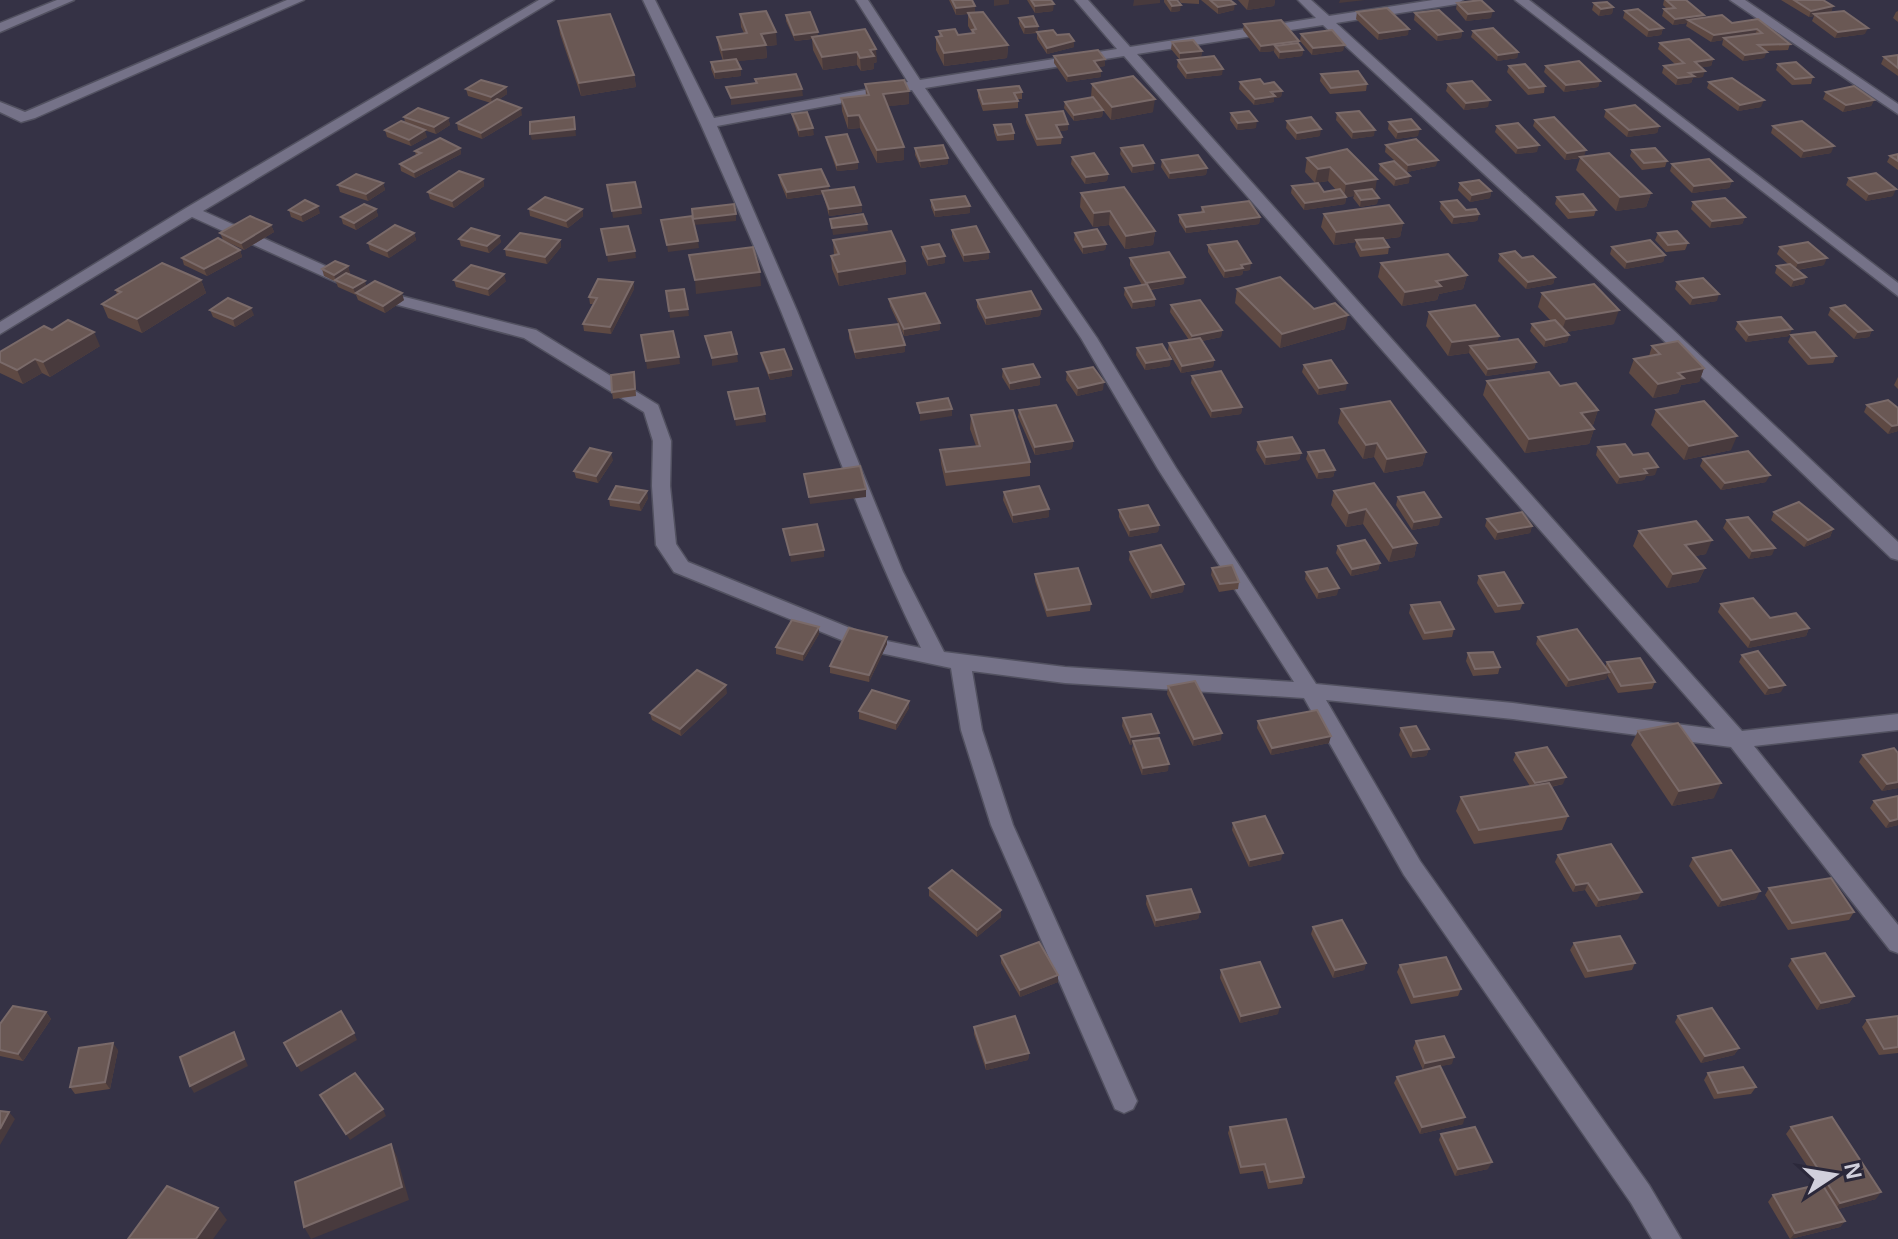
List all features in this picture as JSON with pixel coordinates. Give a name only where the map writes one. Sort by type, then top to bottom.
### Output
[{"type":"street","points":[[0,28],[68,0]]},
{"type":"street","points":[[0,106],[21,118],[30,115],[298,0]]},
{"type":"street","points":[[0,329],[191,211],[548,0]]},
{"type":"street","points":[[649,0],[709,123],[789,311],[893,572],[937,659]]},
{"type":"street","points":[[862,0],[916,85],[1089,338],[1167,469],[1310,691],[1412,868],[1640,1194],[1667,1239]]},
{"type":"street","points":[[1081,0],[1737,740],[1898,943]]},
{"type":"street","points":[[1304,0],[1664,331],[1898,553]]},
{"type":"street","points":[[709,123],[916,85],[1457,0]]},
{"type":"street","points":[[1521,0],[1898,291]]},
{"type":"street","points":[[1736,0],[1898,110]]},
{"type":"street","points":[[191,211],[382,297],[530,334],[619,387],[652,409],[662,441],[661,486],[666,545],[681,567],[873,645],[961,664],[1079,676],[1310,691],[1513,711],[1737,740],[1898,722]]},
{"type":"street","points":[[961,664],[964,710],[988,788],[1013,854],[1124,1101]]},
{"type":"building","points":[[952,0],[972,0],[975,6],[956,8]]},
{"type":"building","points":[[1031,0],[1051,0],[1054,4],[1035,6]]},
{"type":"building","points":[[1168,0],[1177,0],[1181,5],[1172,6]]},
{"type":"building","points":[[1210,0],[1230,0],[1235,4],[1218,7]]},
{"type":"building","points":[[1481,0],[1493,11],[1468,14],[1457,3]]},
{"type":"building","points":[[1666,0],[1686,0],[1704,15],[1675,19],[1664,9],[1675,8]]},
{"type":"building","points":[[1794,0],[1823,0],[1833,6],[1811,11]]},
{"type":"building","points":[[1607,2],[1613,7],[1601,9],[1594,3]]},
{"type":"building","points":[[1387,8],[1409,29],[1379,33],[1357,12]]},
{"type":"building","points":[[1638,9],[1663,28],[1649,30],[1625,11]]},
{"type":"building","points":[[1439,10],[1462,31],[1438,35],[1415,13]]},
{"type":"building","points":[[766,11],[776,32],[761,34],[766,45],[722,50],[717,37],[747,33],[740,14]]},
{"type":"building","points":[[1844,11],[1868,28],[1838,32],[1814,14]]},
{"type":"building","points":[[810,12],[818,32],[794,35],[786,15]]},
{"type":"building","points":[[983,12],[1008,45],[944,53],[936,37],[942,36],[939,31],[955,29],[958,35],[974,33],[972,30],[976,29],[968,13]]},
{"type":"building","points":[[610,14],[634,75],[579,83],[558,21]]},
{"type":"building","points":[[1722,15],[1732,23],[1758,19],[1790,44],[1758,45],[1767,52],[1745,55],[1724,38],[1762,33],[1757,29],[1714,35],[1688,20]]},
{"type":"building","points":[[1033,16],[1038,26],[1025,27],[1019,18]]},
{"type":"building","points":[[1281,20],[1299,41],[1261,46],[1244,24]]},
{"type":"building","points":[[1493,28],[1518,52],[1498,55],[1473,31]]},
{"type":"building","points":[[865,29],[876,49],[870,50],[874,56],[860,58],[857,52],[822,57],[812,37]]},
{"type":"building","points":[[1053,30],[1057,35],[1069,34],[1074,41],[1047,48],[1037,32]]},
{"type":"building","points":[[1332,30],[1345,45],[1313,48],[1301,34]]},
{"type":"building","points":[[1689,39],[1713,59],[1695,62],[1705,71],[1678,78],[1664,66],[1684,63],[1660,43]]},
{"type":"building","points":[[1193,40],[1202,51],[1180,53],[1172,42]]},
{"type":"building","points":[[1298,43],[1303,50],[1280,52],[1275,46]]},
{"type":"building","points":[[1098,50],[1105,59],[1094,61],[1101,71],[1068,76],[1054,56]]},
{"type":"building","points":[[1898,55],[1898,68],[1884,57]]},
{"type":"building","points":[[1214,56],[1223,69],[1187,73],[1178,60]]},
{"type":"building","points":[[736,59],[741,69],[715,72],[711,62]]},
{"type":"building","points":[[1579,61],[1600,81],[1566,85],[1546,66]]},
{"type":"building","points":[[1796,62],[1813,77],[1795,79],[1778,64]]},
{"type":"building","points":[[1525,64],[1545,86],[1529,88],[1509,66]]},
{"type":"building","points":[[1358,71],[1367,84],[1331,88],[1321,74]]},
{"type":"building","points":[[796,74],[802,89],[731,98],[726,87],[757,83],[755,79]]},
{"type":"building","points":[[1133,76],[1155,99],[1112,107],[1092,84]]},
{"type":"building","points":[[1732,78],[1764,100],[1740,105],[1709,82]]},
{"type":"building","points":[[1260,79],[1264,84],[1274,82],[1282,91],[1271,92],[1275,96],[1255,99],[1240,82]]},
{"type":"building","points":[[481,80],[506,87],[491,97],[466,89]]},
{"type":"building","points":[[904,80],[909,91],[883,94],[904,147],[877,150],[859,115],[848,116],[841,98],[869,95],[865,84]]},
{"type":"building","points":[[1472,81],[1490,100],[1466,103],[1448,84]]},
{"type":"building","points":[[1019,86],[1022,92],[1014,93],[1018,101],[983,104],[978,90]]},
{"type":"building","points":[[1854,86],[1874,100],[1846,105],[1826,92]]},
{"type":"building","points":[[1093,97],[1103,110],[1074,115],[1065,102]]},
{"type":"building","points":[[497,99],[521,108],[481,133],[457,123]]},
{"type":"building","points":[[1635,105],[1659,126],[1629,130],[1606,110]]},
{"type":"building","points":[[418,108],[448,118],[434,127],[404,117]]},
{"type":"building","points":[[1063,111],[1068,124],[1056,125],[1062,137],[1037,139],[1026,115]]},
{"type":"building","points":[[1249,111],[1257,121],[1238,123],[1231,113]]},
{"type":"building","points":[[1359,111],[1375,130],[1353,132],[1337,113]]},
{"type":"building","points":[[807,112],[813,128],[799,130],[792,114]]},
{"type":"building","points":[[574,117],[575,129],[530,134],[530,122]]},
{"type":"building","points":[[1311,117],[1321,129],[1297,133],[1287,121]]},
{"type":"building","points":[[1554,117],[1586,150],[1567,153],[1535,120]]},
{"type":"building","points":[[1411,119],[1420,129],[1398,132],[1389,122]]},
{"type":"building","points":[[401,121],[425,130],[409,140],[385,130]]},
{"type":"building","points":[[1802,121],[1834,146],[1804,151],[1773,126]]},
{"type":"building","points":[[1518,123],[1539,145],[1518,148],[1497,126]]},
{"type":"building","points":[[1011,124],[1014,133],[998,135],[994,125]]},
{"type":"building","points":[[847,134],[858,162],[837,165],[826,137]]},
{"type":"building","points":[[440,138],[460,148],[414,172],[400,164],[421,153],[415,151]]},
{"type":"building","points":[[1416,139],[1438,160],[1408,165],[1386,145]]},
{"type":"building","points":[[943,145],[948,158],[920,161],[915,148]]},
{"type":"building","points":[[1143,145],[1154,163],[1133,166],[1121,148]]},
{"type":"building","points":[[1655,148],[1667,161],[1644,163],[1632,150]]},
{"type":"building","points":[[1347,149],[1377,179],[1346,184],[1330,167],[1318,169],[1307,158]]},
{"type":"building","points":[[1094,153],[1108,174],[1086,177],[1072,157]]},
{"type":"building","points":[[1609,153],[1651,193],[1620,197],[1580,157]]},
{"type":"building","points":[[1198,155],[1207,168],[1170,173],[1162,160]]},
{"type":"building","points":[[1709,159],[1732,181],[1694,186],[1672,164]]},
{"type":"building","points":[[1394,161],[1410,176],[1396,179],[1380,164]]},
{"type":"building","points":[[821,169],[829,186],[787,192],[779,175]]},
{"type":"building","points":[[459,171],[483,179],[452,201],[428,192]]},
{"type":"building","points":[[1876,173],[1896,189],[1869,194],[1849,178]]},
{"type":"building","points":[[356,174],[383,183],[366,194],[338,185]]},
{"type":"building","points":[[1479,180],[1491,191],[1472,195],[1460,183]]},
{"type":"building","points":[[635,182],[641,207],[612,211],[607,185]]},
{"type":"building","points":[[1318,183],[1324,192],[1340,189],[1346,197],[1305,203],[1292,186]]},
{"type":"building","points":[[854,187],[861,205],[829,209],[822,191]]},
{"type":"building","points":[[1124,187],[1155,231],[1126,236],[1110,211],[1094,213],[1081,193]]},
{"type":"building","points":[[1372,189],[1379,198],[1361,200],[1355,191]]},
{"type":"building","points":[[1583,194],[1596,210],[1570,212],[1557,197]]},
{"type":"building","points":[[965,196],[970,206],[935,210],[931,200]]},
{"type":"building","points":[[545,197],[582,209],[566,221],[529,209]]},
{"type":"building","points":[[1725,198],[1745,217],[1712,221],[1693,202]]},
{"type":"building","points":[[305,200],[318,206],[301,215],[289,210]]},
{"type":"building","points":[[1457,200],[1466,210],[1476,209],[1479,214],[1454,217],[1441,202]]},
{"type":"building","points":[[1249,201],[1260,217],[1186,227],[1179,215],[1204,212],[1202,207]]},
{"type":"building","points":[[364,204],[376,209],[354,223],[341,217]]},
{"type":"building","points":[[734,204],[736,214],[693,219],[692,209]]},
{"type":"building","points":[[1389,205],[1403,223],[1336,232],[1324,214]]},
{"type":"building","points":[[863,214],[867,224],[832,228],[830,219]]},
{"type":"building","points":[[250,216],[271,225],[241,243],[220,233]]},
{"type":"building","points":[[692,216],[698,241],[667,245],[661,220]]},
{"type":"building","points":[[395,225],[414,233],[387,251],[368,243]]},
{"type":"building","points":[[628,226],[635,251],[607,255],[601,229]]},
{"type":"building","points":[[976,226],[989,252],[964,255],[952,230]]},
{"type":"building","points":[[471,228],[499,236],[487,246],[459,239]]},
{"type":"building","points":[[1097,229],[1106,244],[1083,247],[1075,233]]},
{"type":"building","points":[[891,231],[905,261],[838,272],[831,256],[839,254],[833,240]]},
{"type":"building","points":[[1677,231],[1688,243],[1668,245],[1658,233]]},
{"type":"building","points":[[520,233],[560,240],[545,257],[505,249]]},
{"type":"building","points":[[218,238],[240,250],[204,269],[182,258]]},
{"type":"building","points":[[1383,238],[1389,247],[1362,250],[1356,240]]},
{"type":"building","points":[[1650,240],[1665,255],[1627,262],[1612,247]]},
{"type":"building","points":[[1237,241],[1251,263],[1241,265],[1243,268],[1225,271],[1208,245]]},
{"type":"building","points":[[1808,242],[1827,258],[1798,263],[1780,247]]},
{"type":"building","points":[[939,244],[945,256],[928,259],[922,247]]},
{"type":"building","points":[[753,247],[760,272],[695,280],[689,255]]},
{"type":"building","points":[[1515,251],[1522,258],[1533,256],[1555,277],[1528,282],[1500,254]]},
{"type":"building","points":[[1169,252],[1185,277],[1146,283],[1130,258]]},
{"type":"building","points":[[1448,254],[1467,275],[1436,281],[1441,286],[1405,292],[1381,263]]},
{"type":"building","points":[[335,261],[348,266],[334,275],[322,269]]},
{"type":"building","points":[[162,263],[201,280],[137,319],[102,304],[121,292],[116,290]]},
{"type":"building","points":[[1790,264],[1806,277],[1794,280],[1777,266]]},
{"type":"building","points":[[471,265],[504,274],[488,289],[454,280]]},
{"type":"building","points":[[346,273],[365,281],[353,288],[335,280]]},
{"type":"building","points":[[1280,277],[1314,309],[1335,303],[1348,315],[1282,334],[1237,289]]},
{"type":"building","points":[[1703,278],[1719,294],[1693,298],[1677,282]]},
{"type":"building","points":[[598,279],[633,282],[610,327],[583,324],[597,298],[589,297]]},
{"type":"building","points":[[375,281],[402,293],[383,306],[356,293]]},
{"type":"building","points":[[1147,284],[1155,299],[1133,302],[1125,288]]},
{"type":"building","points":[[1594,284],[1619,310],[1566,319],[1542,293]]},
{"type":"building","points":[[684,289],[688,309],[669,311],[666,291]]},
{"type":"building","points":[[1031,291],[1041,309],[986,318],[977,300]]},
{"type":"building","points":[[925,293],[940,323],[904,329],[889,299]]},
{"type":"building","points":[[228,298],[251,308],[233,319],[210,310]]},
{"type":"building","points":[[1200,300],[1222,330],[1192,336],[1171,305]]},
{"type":"building","points":[[1475,305],[1499,336],[1452,342],[1429,312]]},
{"type":"building","points":[[1845,305],[1872,330],[1858,332],[1831,308]]},
{"type":"building","points":[[1781,317],[1792,329],[1749,335],[1738,322]]},
{"type":"building","points":[[68,320],[94,332],[43,362],[35,359],[17,370],[0,362],[0,352],[44,326],[52,330]]},
{"type":"building","points":[[1555,320],[1569,335],[1546,340],[1532,324]]},
{"type":"building","points":[[898,324],[905,345],[855,352],[849,330]]},
{"type":"building","points":[[673,331],[679,357],[646,361],[641,335]]},
{"type":"building","points":[[731,332],[737,354],[712,358],[705,336]]},
{"type":"building","points":[[1815,332],[1836,356],[1811,358],[1791,335]]},
{"type":"building","points":[[1200,338],[1214,360],[1182,366],[1169,343]]},
{"type":"building","points":[[1518,339],[1536,362],[1488,369],[1470,346]]},
{"type":"building","points":[[1678,341],[1704,368],[1678,373],[1684,378],[1658,384],[1634,359],[1660,354],[1652,346]]},
{"type":"building","points":[[1162,344],[1171,359],[1146,363],[1137,348]]},
{"type":"building","points":[[784,349],[792,369],[769,373],[761,353]]},
{"type":"building","points":[[1331,360],[1347,383],[1319,388],[1304,365]]},
{"type":"building","points":[[1033,364],[1040,377],[1010,383],[1003,369]]},
{"type":"building","points":[[1093,367],[1104,382],[1078,388],[1067,372]]},
{"type":"building","points":[[1221,371],[1242,407],[1212,411],[1192,376]]},
{"type":"building","points":[[634,372],[635,389],[612,392],[611,375]]},
{"type":"building","points":[[1549,372],[1560,386],[1576,383],[1598,410],[1581,413],[1594,429],[1529,439],[1487,381]]},
{"type":"building","points":[[758,388],[765,414],[735,419],[728,392]]},
{"type":"building","points":[[948,398],[952,409],[920,413],[917,403]]},
{"type":"building","points":[[1888,400],[1898,408],[1898,425],[1892,426],[1867,405]]},
{"type":"building","points":[[1390,401],[1426,452],[1387,459],[1377,443],[1366,445],[1341,409]]},
{"type":"building","points":[[1704,401],[1737,436],[1689,446],[1656,410]]},
{"type":"building","points":[[1056,405],[1073,441],[1035,447],[1019,410]]},
{"type":"building","points":[[1013,410],[1030,462],[946,472],[940,450],[980,446],[971,415]]},
{"type":"building","points":[[1292,437],[1301,453],[1266,457],[1258,442]]},
{"type":"building","points":[[1625,444],[1633,455],[1648,453],[1658,467],[1644,469],[1647,473],[1620,477],[1598,447]]},
{"type":"building","points":[[590,448],[611,453],[596,476],[574,471]]},
{"type":"building","points":[[1324,450],[1335,470],[1319,472],[1308,452]]},
{"type":"building","points":[[1748,451],[1770,475],[1725,483],[1703,459]]},
{"type":"building","points":[[860,466],[866,489],[809,497],[804,474]]},
{"type":"building","points":[[1374,483],[1417,543],[1393,548],[1366,509],[1349,513],[1334,491]]},
{"type":"building","points":[[616,486],[647,491],[639,503],[609,499]]},
{"type":"building","points":[[1039,486],[1049,509],[1013,515],[1004,492]]},
{"type":"building","points":[[1424,492],[1441,517],[1414,522],[1398,497]]},
{"type":"building","points":[[1799,502],[1833,529],[1808,540],[1774,512]]},
{"type":"building","points":[[1148,505],[1159,525],[1130,530],[1119,510]]},
{"type":"building","points":[[1522,512],[1532,526],[1498,532],[1487,519]]},
{"type":"building","points":[[1748,517],[1775,548],[1752,551],[1727,520]]},
{"type":"building","points":[[1696,521],[1712,540],[1685,545],[1705,568],[1673,574],[1639,531]]},
{"type":"building","points":[[817,524],[824,550],[790,555],[783,529]]},
{"type":"building","points":[[1365,540],[1380,563],[1352,569],[1338,546]]},
{"type":"building","points":[[1161,545],[1184,584],[1152,592],[1130,552]]},
{"type":"building","points":[[1232,565],[1239,582],[1220,584],[1212,568]]},
{"type":"building","points":[[1078,568],[1091,604],[1047,610],[1035,574]]},
{"type":"building","points":[[1327,568],[1339,588],[1319,592],[1306,572]]},
{"type":"building","points":[[1504,572],[1523,603],[1498,606],[1479,576]]},
{"type":"building","points":[[1753,598],[1770,618],[1796,613],[1809,628],[1751,640],[1721,604]]},
{"type":"building","points":[[1440,602],[1454,629],[1425,633],[1411,605]]},
{"type":"building","points":[[792,620],[819,627],[803,654],[776,647]]},
{"type":"building","points":[[849,628],[887,637],[869,675],[830,666]]},
{"type":"building","points":[[1577,629],[1609,672],[1569,680],[1538,637]]},
{"type":"building","points":[[1758,651],[1785,685],[1769,688],[1742,655]]},
{"type":"building","points":[[1493,652],[1500,667],[1475,669],[1468,653]]},
{"type":"building","points":[[1640,658],[1655,682],[1621,686],[1607,662]]},
{"type":"building","points":[[697,670],[726,685],[680,729],[650,713]]},
{"type":"building","points":[[1195,681],[1222,733],[1194,739],[1168,686]]},
{"type":"building","points":[[872,690],[909,701],[896,723],[859,711]]},
{"type":"building","points":[[1317,710],[1331,736],[1272,748],[1258,721]]},
{"type":"building","points":[[1151,714],[1159,733],[1131,737],[1123,718]]},
{"type":"building","points":[[1678,723],[1721,783],[1679,791],[1638,731]]},
{"type":"building","points":[[1416,726],[1429,749],[1413,751],[1401,728]]},
{"type":"building","points":[[1159,738],[1169,764],[1143,768],[1133,741]]},
{"type":"building","points":[[1547,747],[1566,777],[1535,783],[1516,753]]},
{"type":"building","points":[[1894,748],[1898,753],[1898,782],[1887,784],[1863,755]]},
{"type":"building","points":[[1549,783],[1568,816],[1479,830],[1461,797]]},
{"type":"building","points":[[1898,796],[1898,819],[1890,821],[1874,801]]},
{"type":"building","points":[[1265,816],[1283,853],[1250,860],[1233,823]]},
{"type":"building","points":[[1611,844],[1642,892],[1599,900],[1588,883],[1576,885],[1558,855]]},
{"type":"building","points":[[1731,850],[1760,891],[1722,900],[1693,858]]},
{"type":"building","points":[[952,870],[1001,910],[977,930],[929,888]]},
{"type":"building","points":[[1831,878],[1854,912],[1792,923],[1769,888]]},
{"type":"building","points":[[1191,889],[1200,912],[1156,920],[1147,896]]},
{"type":"building","points":[[1342,920],[1366,963],[1335,970],[1313,927]]},
{"type":"building","points":[[1620,936],[1635,963],[1588,971],[1574,943]]},
{"type":"building","points":[[1039,942],[1058,975],[1020,990],[1001,956]]},
{"type":"building","points":[[1825,953],[1854,996],[1821,1003],[1792,959]]},
{"type":"building","points":[[1446,957],[1461,989],[1414,997],[1400,965]]},
{"type":"building","points":[[1260,962],[1280,1007],[1241,1016],[1221,970]]},
{"type":"building","points":[[13,1006],[46,1012],[18,1054],[0,1050],[0,1024]]},
{"type":"building","points":[[1712,1008],[1739,1048],[1705,1056],[1678,1016]]},
{"type":"building","points":[[341,1011],[354,1033],[297,1066],[284,1043]]},
{"type":"building","points":[[1015,1016],[1029,1053],[986,1063],[974,1027]]},
{"type":"building","points":[[1898,1016],[1898,1047],[1884,1049],[1867,1020]]},
{"type":"building","points":[[234,1032],[244,1059],[190,1086],[180,1057]]},
{"type":"building","points":[[1444,1036],[1454,1057],[1425,1063],[1416,1041]]},
{"type":"building","points":[[113,1043],[105,1082],[70,1087],[79,1048]]},
{"type":"building","points":[[1440,1066],[1465,1117],[1422,1127],[1397,1077]]},
{"type":"building","points":[[1743,1067],[1756,1087],[1718,1093],[1708,1073]]},
{"type":"building","points":[[355,1073],[383,1109],[346,1134],[320,1095]]},
{"type":"building","points":[[0,1111],[9,1112],[0,1129]]},
{"type":"building","points":[[1832,1117],[1881,1192],[1840,1203],[1791,1127]]},
{"type":"building","points":[[1286,1119],[1304,1177],[1270,1182],[1265,1164],[1241,1167],[1230,1127]]},
{"type":"building","points":[[1475,1127],[1492,1162],[1458,1169],[1441,1134]]},
{"type":"building","points":[[391,1144],[402,1187],[304,1227],[295,1182]]},
{"type":"building","points":[[1822,1184],[1845,1221],[1795,1233],[1773,1195]]},
{"type":"building","points":[[167,1186],[218,1208],[196,1239],[128,1239]]}]
